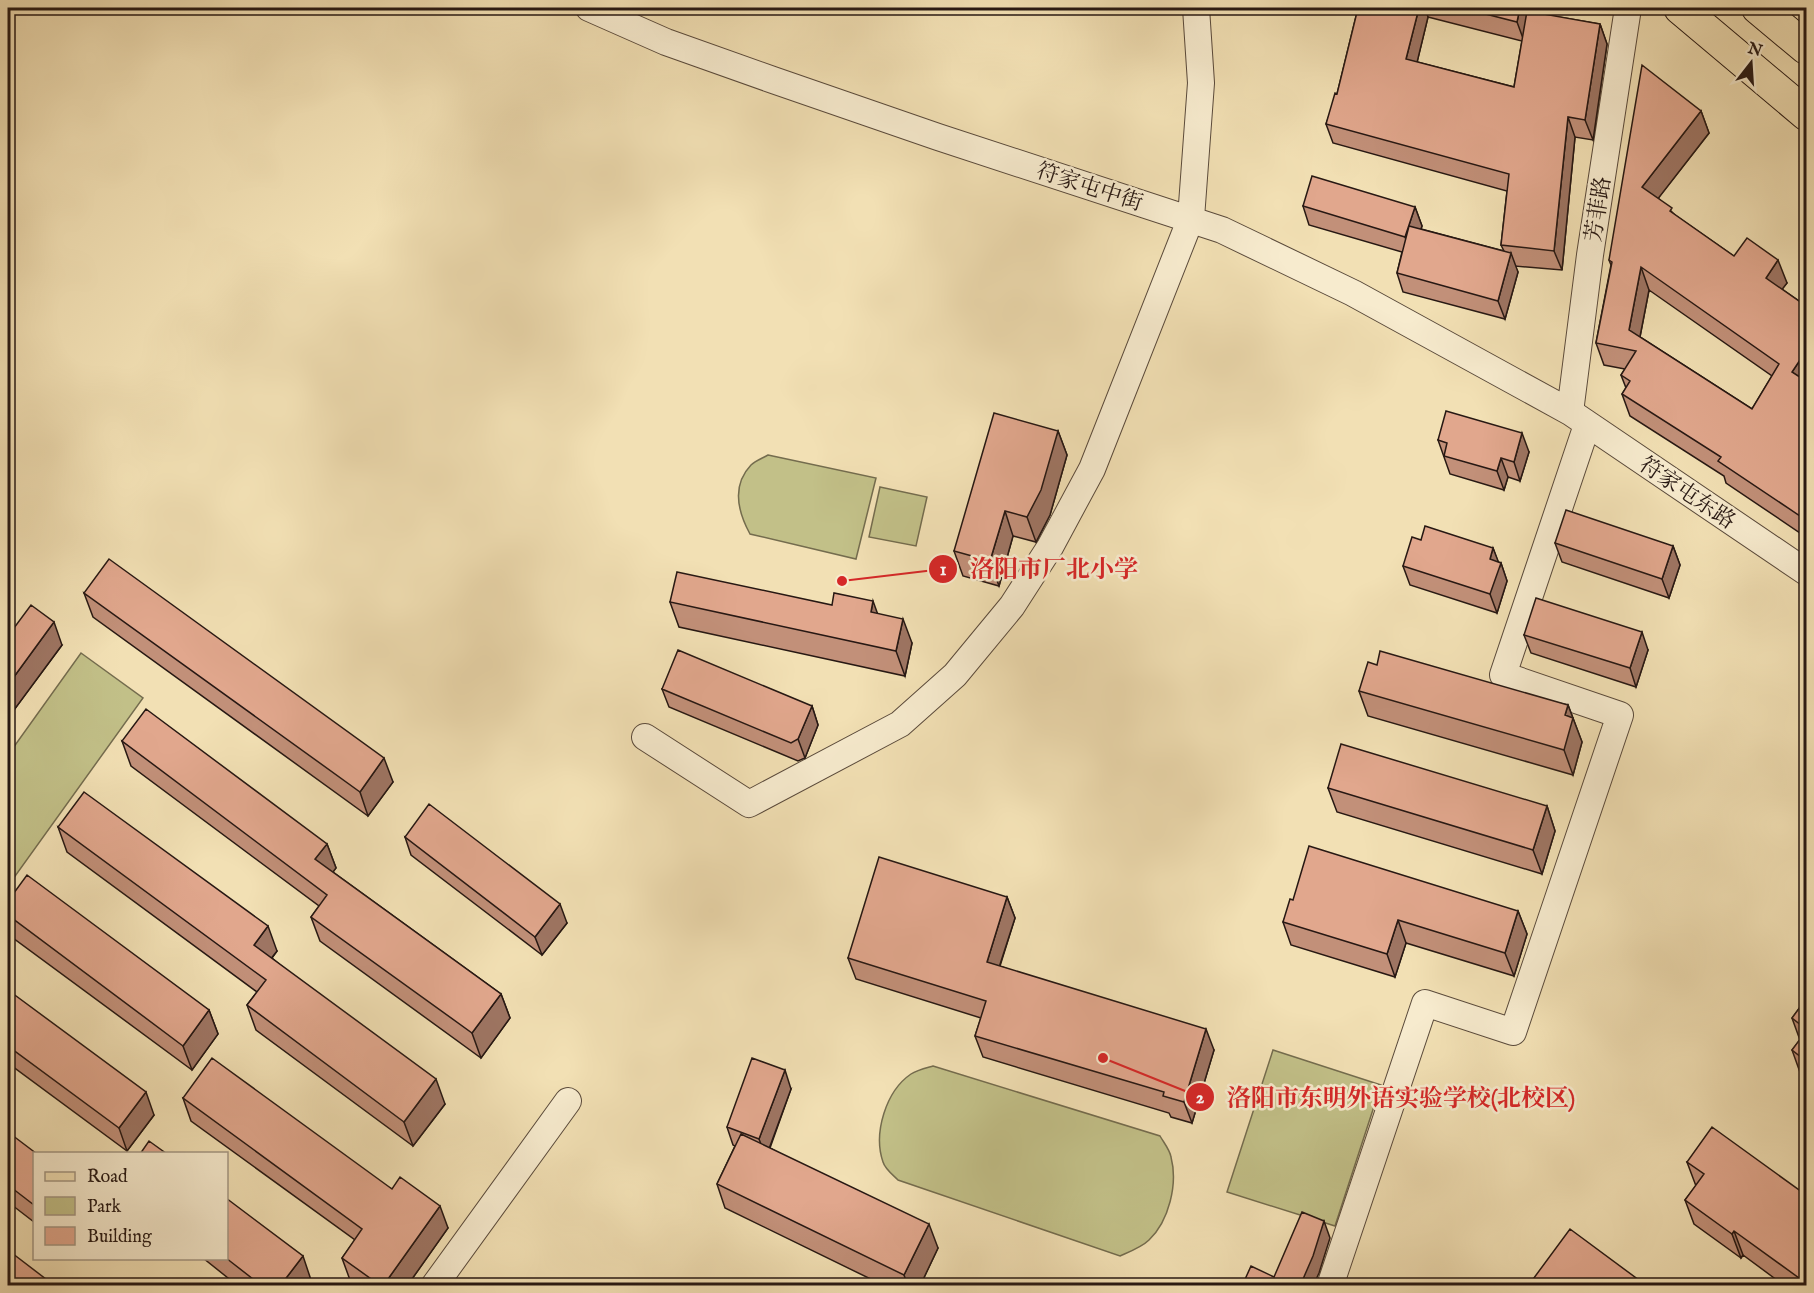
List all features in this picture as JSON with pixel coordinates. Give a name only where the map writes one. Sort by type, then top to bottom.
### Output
[{"type":"main road","points":[[1680,8],[1806,114]]},
{"type":"main road","points":[[1758,8],[1806,48]]},
{"type":"street","name":"符家屯中街","points":[[589,8],[666,42],[784,84],[1222,230],[1353,293],[1579,418]]},
{"type":"street","points":[[645,737],[749,804],[900,724],[955,675],[1012,606],[1050,547],[1092,469],[1191,218],[1201,83],[1196,8]]},
{"type":"street","name":"芳菲路","points":[[1330,1286],[1425,1003],[1513,1032],[1620,715],[1503,675],[1579,418],[1590,255],[1628,8]]},
{"type":"street","name":"符家屯东路","points":[[1579,418],[1806,572]]},
{"type":"street","points":[[435,1286],[568,1101]]},
{"type":"green space","points":[[768,455],[876,478],[856,559],[750,534],[742,517],[738,499],[739,490],[745,473],[751,465]]},
{"type":"green space","points":[[880,487],[927,497],[916,546],[869,537]]},
{"type":"green space","points":[[81,653],[143,698],[8,886],[8,755]]},
{"type":"green space","points":[[1273,1050],[1381,1085],[1335,1226],[1227,1192]]},
{"type":"green space","points":[[933,1066],[1160,1136],[1170,1154],[1173,1179],[1167,1213],[1156,1232],[1143,1245],[1120,1256],[898,1180],[885,1167],[880,1151],[884,1114],[902,1081],[913,1073]]},
{"type":"building","points":[[1358,8],[1419,8],[1406,59],[1514,87],[1527,11],[1600,24],[1585,120],[1568,117],[1554,251],[1501,245],[1509,174],[1326,124],[1335,93],[1337,94]]},
{"type":"building","points":[[1462,8],[1520,8],[1517,22]]},
{"type":"building","points":[[1642,65],[1701,111],[1642,187],[1672,208],[1670,211],[1734,256],[1747,238],[1778,260],[1766,278],[1806,306],[1806,351],[1792,372],[1806,381],[1806,520],[1718,461],[1721,457],[1622,394],[1630,381],[1621,375],[1636,351],[1596,343],[1612,262],[1609,260]],"holes":[[[1641,267],[1779,364],[1752,409],[1629,330]]]},
{"type":"building","points":[[1312,176],[1415,207],[1405,237],[1303,206]]},
{"type":"building","points":[[1409,226],[1511,253],[1498,301],[1397,273]]},
{"type":"building","points":[[1446,411],[1522,433],[1514,462],[1501,458],[1497,471],[1444,456],[1447,443],[1438,440]]},
{"type":"building","points":[[994,413],[1058,431],[1041,490],[1027,517],[1005,511],[990,561],[954,551]]},
{"type":"building","points":[[1566,510],[1673,546],[1662,579],[1555,543]]},
{"type":"building","points":[[1425,526],[1493,548],[1490,559],[1501,563],[1490,594],[1403,566],[1412,537],[1421,540]]},
{"type":"building","points":[[109,559],[384,758],[360,792],[84,593]]},
{"type":"building","points":[[677,572],[832,605],[834,593],[873,601],[871,612],[903,619],[896,651],[670,602]]},
{"type":"building","points":[[1536,598],[1642,632],[1630,668],[1524,635]]},
{"type":"building","points":[[31,605],[54,622],[8,685],[8,636]]},
{"type":"building","points":[[678,650],[812,706],[798,739],[791,743],[662,689]]},
{"type":"building","points":[[1380,651],[1568,705],[1565,715],[1573,718],[1564,750],[1359,691],[1368,662],[1377,665]]},
{"type":"building","points":[[146,709],[327,844],[315,859],[501,994],[472,1033],[311,917],[327,895],[122,741]]},
{"type":"building","points":[[1341,744],[1547,806],[1533,850],[1328,788]]},
{"type":"building","points":[[84,792],[268,926],[254,945],[436,1079],[404,1122],[247,1005],[266,980],[58,827]]},
{"type":"building","points":[[429,804],[560,904],[535,937],[405,837]]},
{"type":"building","points":[[1309,846],[1518,911],[1505,953],[1398,920],[1387,954],[1283,922],[1290,899],[1293,900]]},
{"type":"building","points":[[879,857],[1007,897],[987,962],[1206,1029],[1184,1102],[1163,1096],[1164,1092],[975,1036],[986,1001],[848,958]]},
{"type":"building","points":[[27,875],[209,1010],[183,1046],[8,915],[8,901]]},
{"type":"building","points":[[8,990],[146,1092],[119,1128],[8,1046]]},
{"type":"building","points":[[1806,999],[1806,1029],[1792,1018]]},
{"type":"building","points":[[1806,1031],[1806,1061],[1792,1050]]},
{"type":"building","points":[[212,1058],[392,1189],[400,1177],[440,1206],[383,1286],[342,1258],[362,1229],[183,1098]]},
{"type":"building","points":[[752,1058],[785,1070],[759,1139],[727,1127]]},
{"type":"building","points":[[1712,1127],[1806,1195],[1806,1283],[1734,1231],[1732,1234],[1685,1200],[1704,1174],[1687,1162]]},
{"type":"building","points":[[8,1132],[34,1152],[33,1204],[8,1185]]},
{"type":"building","points":[[741,1134],[929,1224],[904,1275],[717,1184]]},
{"type":"building","points":[[149,1141],[164,1152],[141,1152]]},
{"type":"building","points":[[228,1200],[303,1256],[280,1286],[262,1286],[228,1260]]},
{"type":"building","points":[[1302,1212],[1324,1221],[1313,1256],[1300,1286],[1242,1286],[1251,1266],[1274,1277]]},
{"type":"building","points":[[1570,1229],[1647,1286],[1528,1286]]},
{"type":"building","points":[[8,1250],[55,1286],[8,1286]]},
{"type":"place","name":"洛阳市厂北小学","points":[[842,581]]},
{"type":"place","name":"洛阳市东明外语实验学校(北校区)","points":[[1103,1058]]}]
